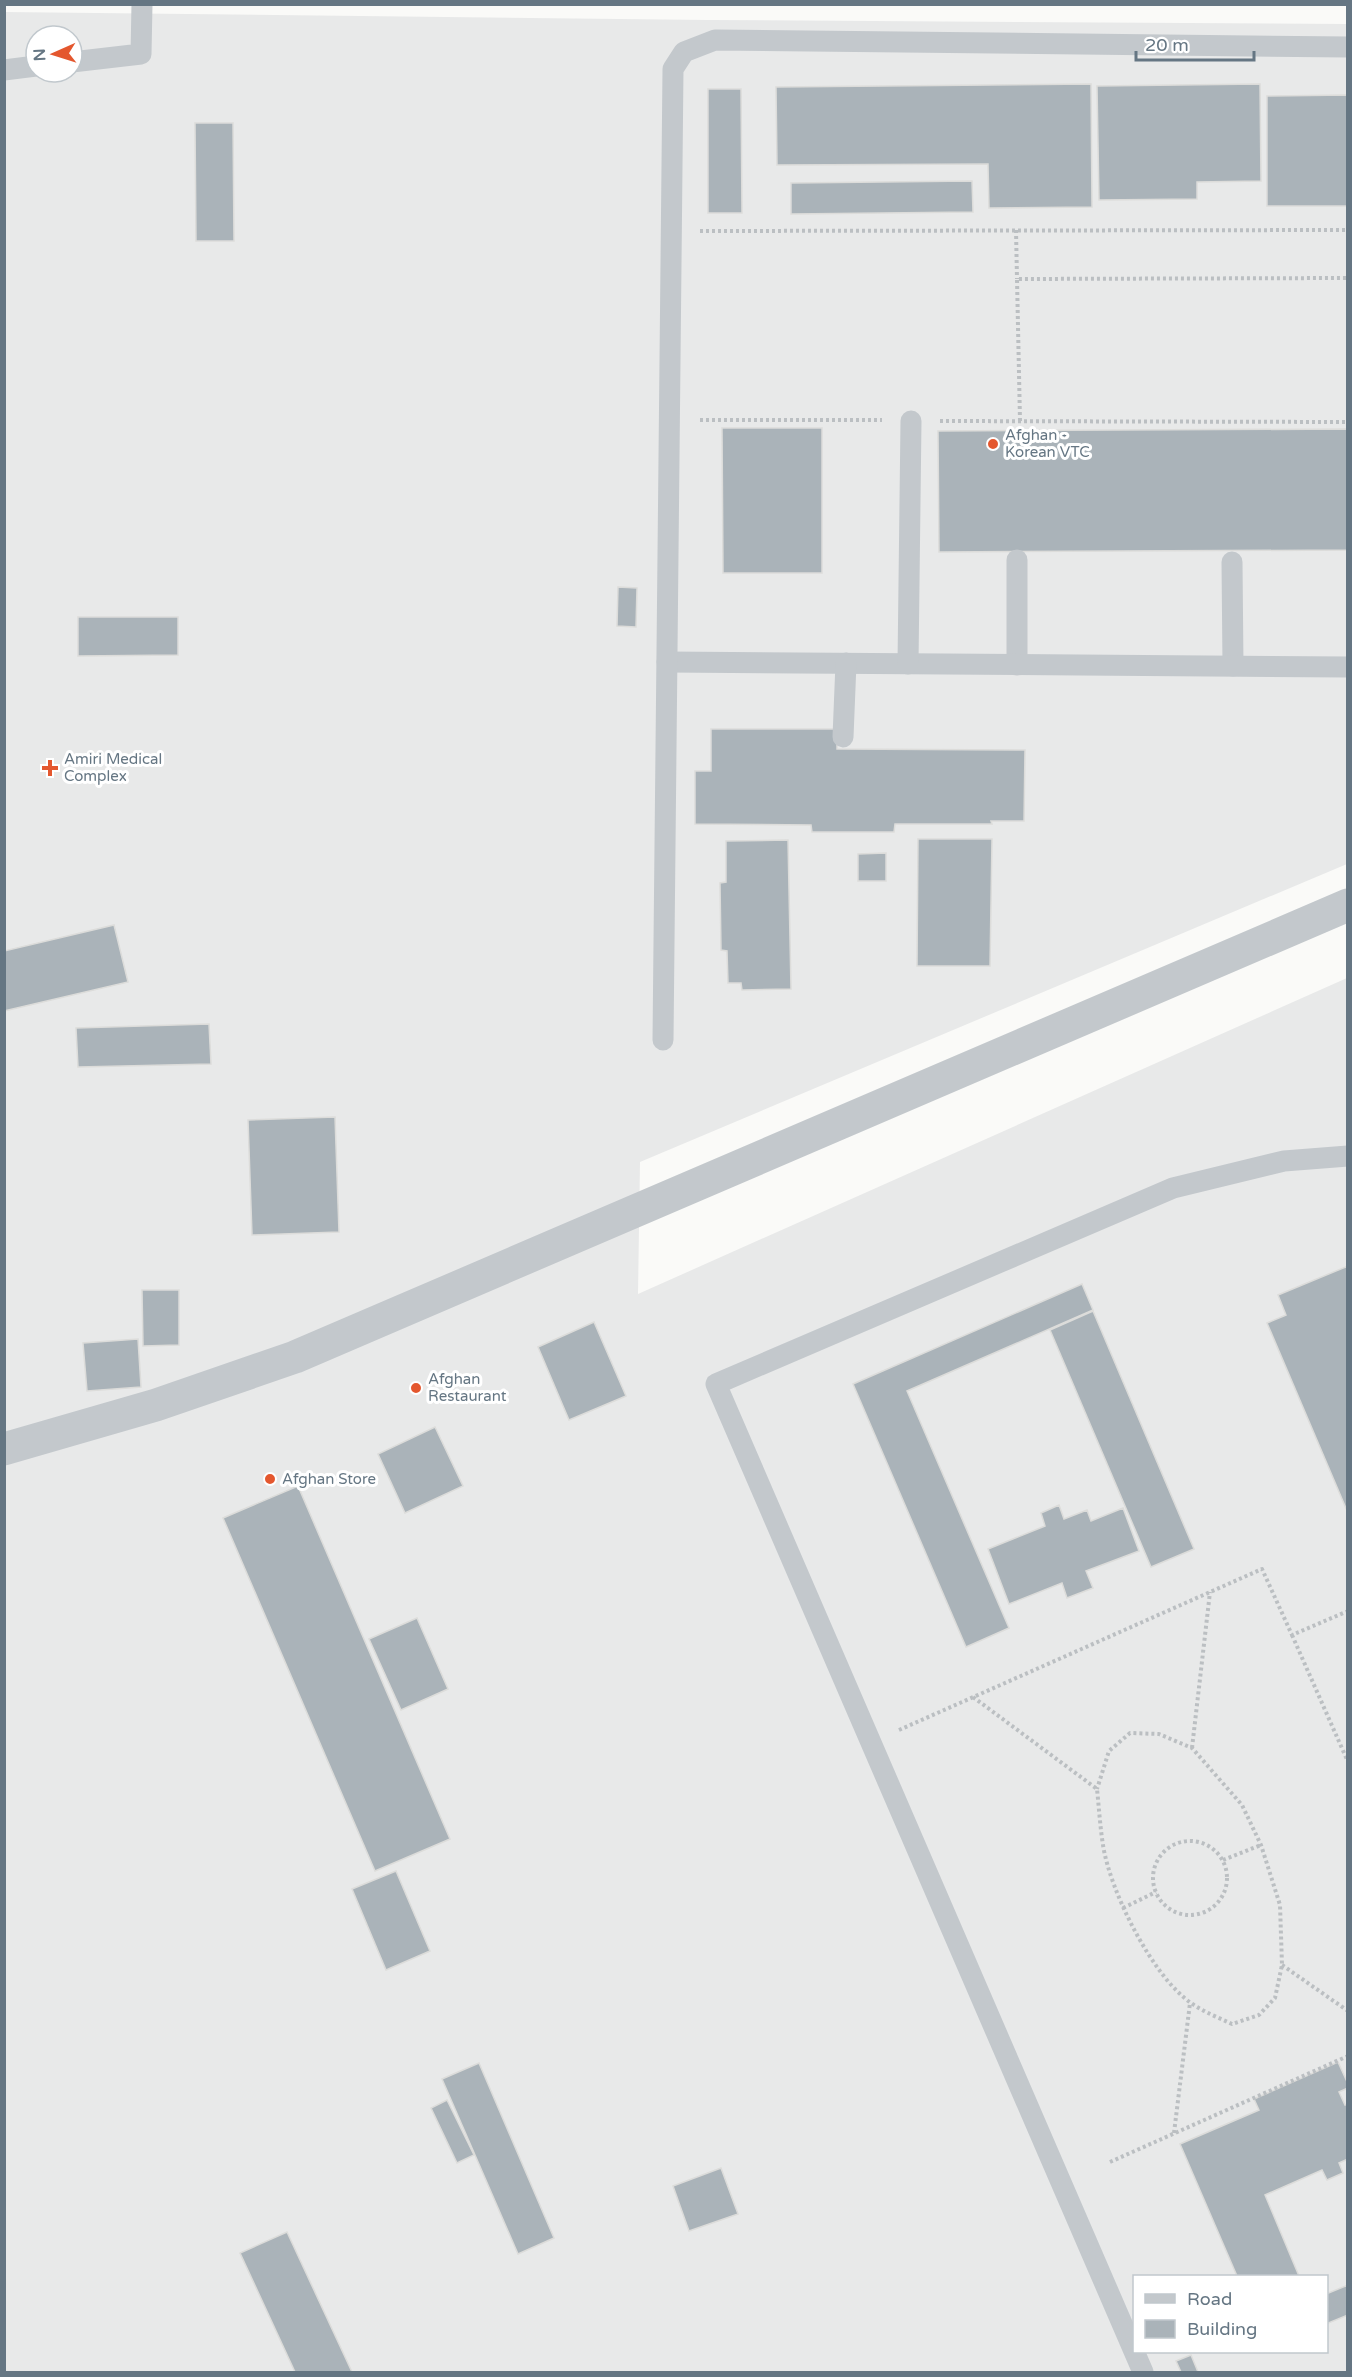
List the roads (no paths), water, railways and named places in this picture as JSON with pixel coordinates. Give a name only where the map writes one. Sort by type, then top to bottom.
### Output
[{"type":"street","points":[[4,1449],[156,1405],[295,1357],[1347,905]]},
{"type":"lane","points":[[84,61],[141,54],[142,4]]},
{"type":"lane","points":[[663,1040],[673,69],[684,52],[715,40],[1347,47]]},
{"type":"lane","points":[[4,70],[24,68]]},
{"type":"lane","points":[[908,664],[911,421]]},
{"type":"lane","points":[[1017,560],[1017,665]]},
{"type":"lane","points":[[1232,562],[1233,666]]},
{"type":"lane","points":[[667,662],[1347,667]]},
{"type":"lane","points":[[843,737],[846,663]]},
{"type":"lane","points":[[1133,2350],[716,1384],[1173,1188],[1284,1161],[1347,1156]]},
{"type":"lane","points":[[1134,2353],[1143,2373]]},
{"type":"place","name":"Afghan - Korean VTC","points":[[993,444]]},
{"type":"place","name":"Amiri Medical Complex","points":[[50,768]]},
{"type":"place","name":"Afghan Restaurant","points":[[416,1388]]},
{"type":"place","name":"Afghan Store","points":[[270,1479]]}]
